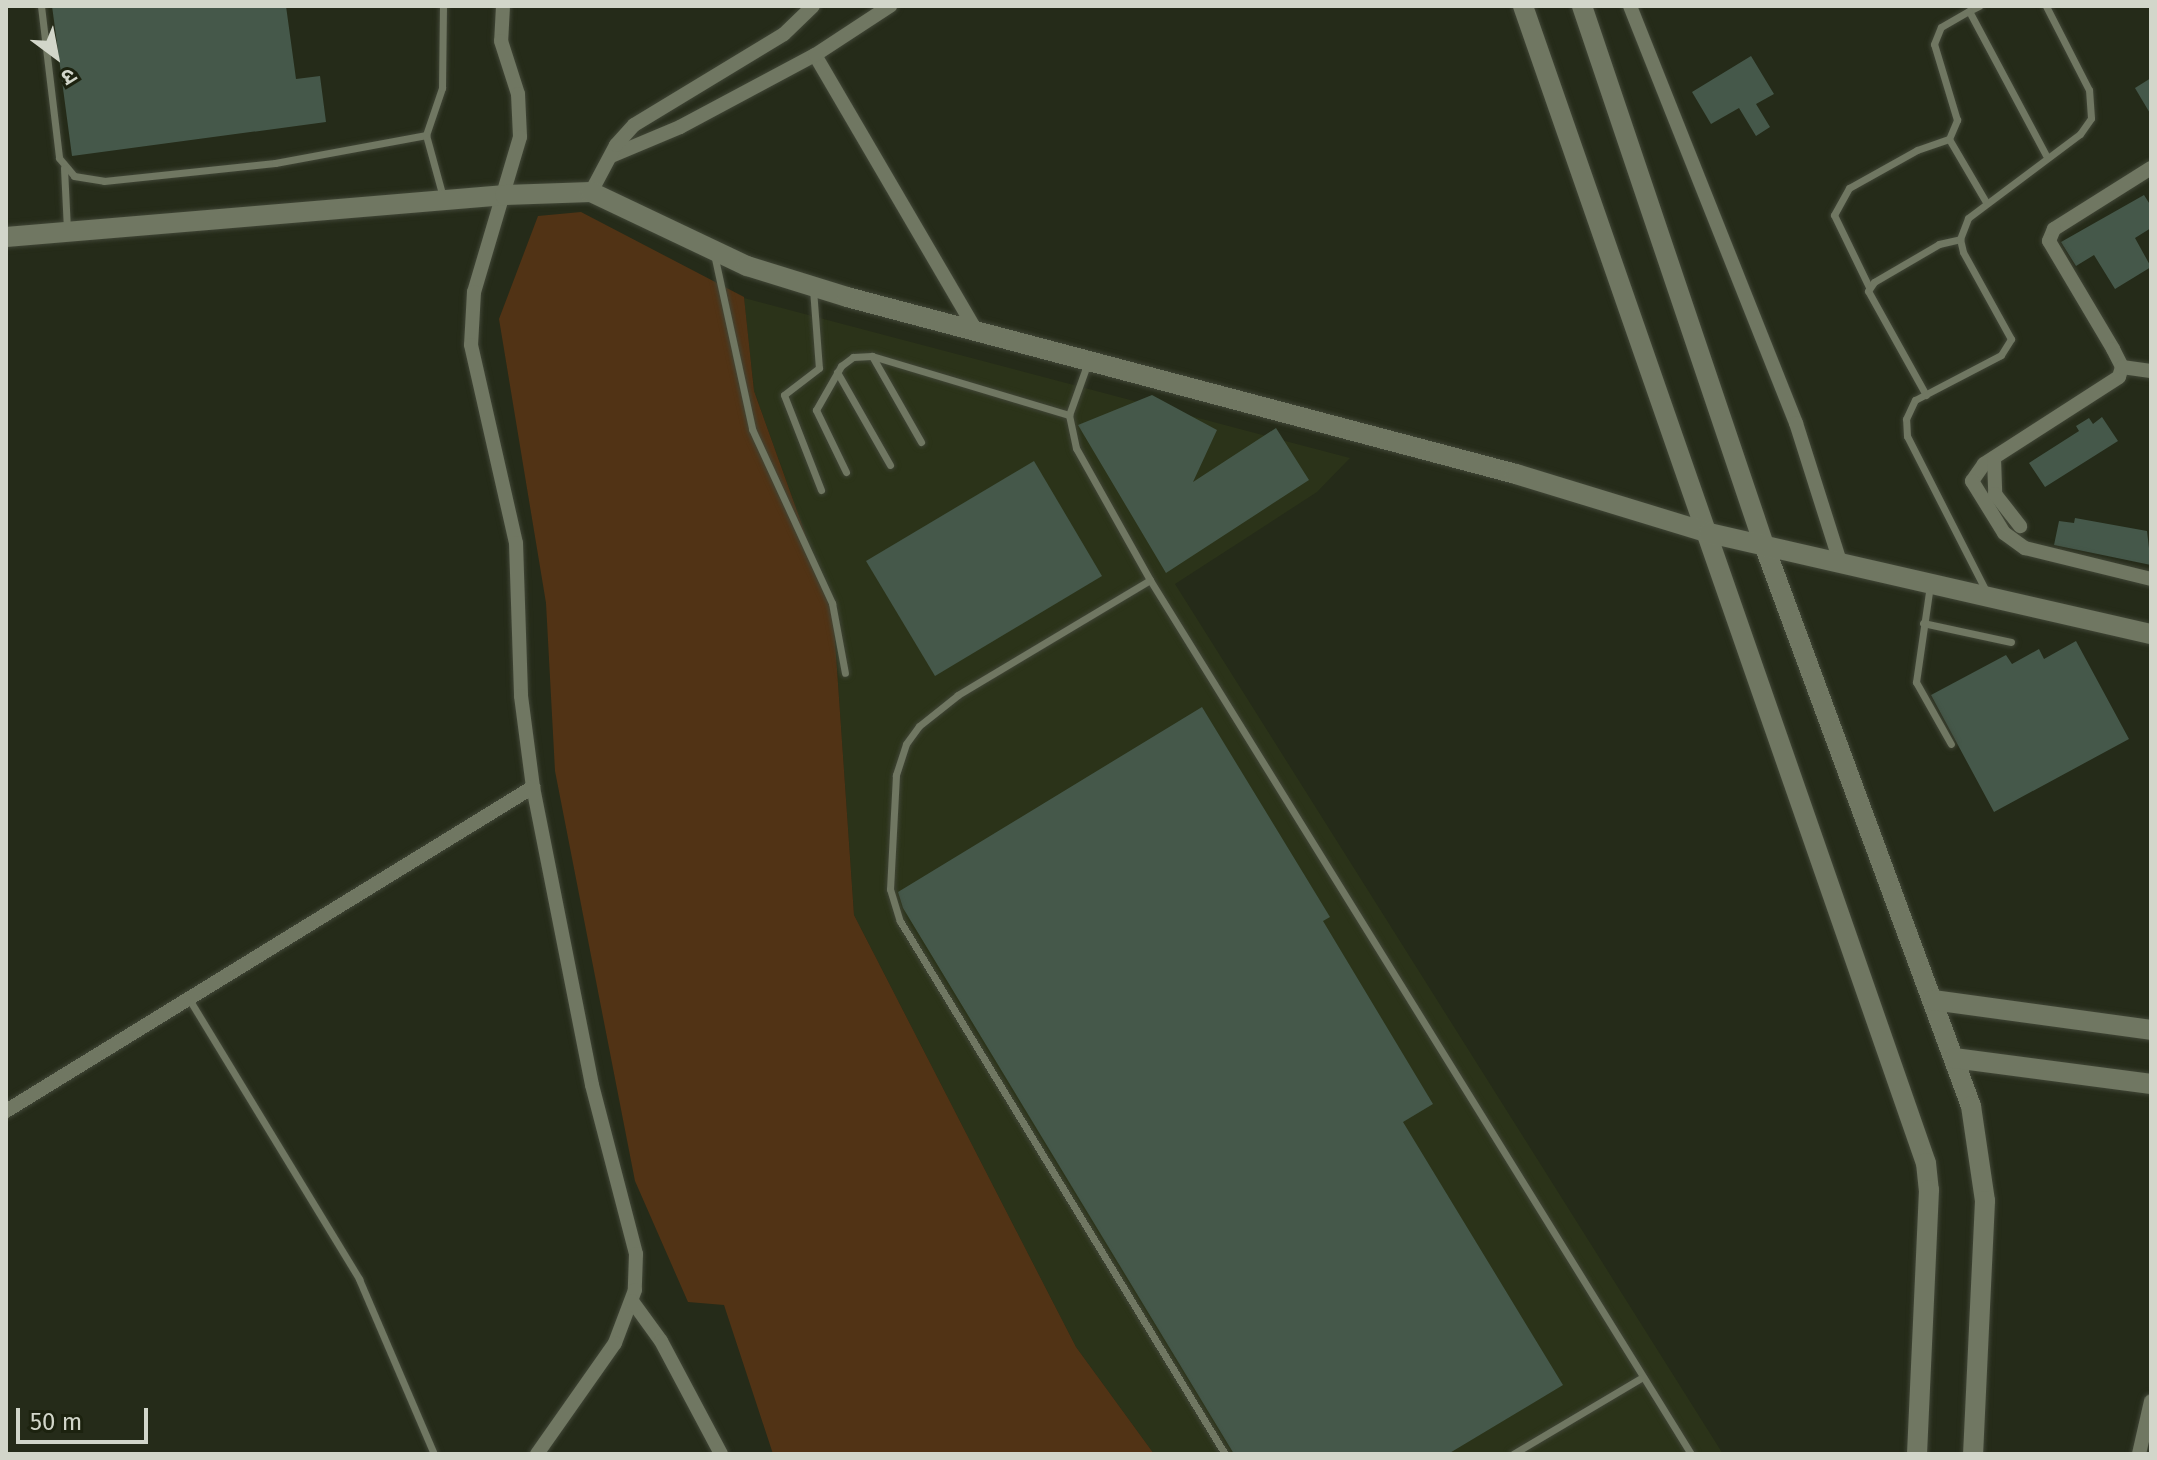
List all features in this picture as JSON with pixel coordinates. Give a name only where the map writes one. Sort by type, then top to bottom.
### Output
[{"type":"street","points":[[503,6],[501,41],[518,94],[520,137],[474,292],[471,345],[516,543],[521,696],[533,787],[590,1075],[636,1254],[632,1301],[615,1343],[537,1454]]},
{"type":"street","points":[[591,192],[611,156],[634,125],[776,40],[813,6]]},
{"type":"street","points":[[611,156],[680,127],[815,55],[890,6]]},
{"type":"street","points":[[1523,6],[1926,1163],[1929,1190],[1917,1454]]},
{"type":"street","points":[[1582,6],[1764,545],[1971,1106],[1985,1201],[1973,1454]]},
{"type":"street","points":[[1630,6],[1786,396],[1840,562]]},
{"type":"street","points":[[815,55],[975,329]]},
{"type":"street","points":[[2122,367],[2049,241],[2054,229],[2151,168]]},
{"type":"street","points":[[6,237],[505,195],[591,192],[616,200],[714,252],[813,287],[1516,474],[1709,533],[2151,634]]},
{"type":"street","points":[[2122,367],[2151,371]]},
{"type":"street","points":[[2122,367],[2105,388],[1994,458],[1972,481],[1990,514],[2015,543],[2037,554],[2151,579]]},
{"type":"street","points":[[1994,458],[1995,494],[2020,526]]},
{"type":"street","points":[[6,1111],[533,787]]},
{"type":"street","points":[[1933,1000],[2151,1030]]},
{"type":"street","points":[[1954,1058],[2151,1084]]},
{"type":"street","points":[[632,1301],[661,1341],[721,1454]]},
{"type":"street","points":[[2139,1454],[2151,1401]]},
{"type":"lane","points":[[41,6],[64,168],[67,230]]},
{"type":"lane","points":[[443,6],[442,88],[426,135],[444,200]]},
{"type":"lane","points":[[1926,395],[1839,229],[1836,203],[1849,188],[1917,150],[1949,139],[1958,129],[1934,44],[1941,27],[1979,6]]},
{"type":"lane","points":[[1989,597],[1907,436],[1909,408],[1926,395],[2001,355],[2011,339],[1960,239],[1968,218],[2046,155],[2080,134],[2091,118],[2093,104],[2046,6]]},
{"type":"lane","points":[[1969,11],[2046,155]]},
{"type":"lane","points":[[64,168],[88,180],[154,177],[275,163],[426,135]]},
{"type":"lane","points":[[1949,139],[1986,202]]},
{"type":"lane","points":[[1869,287],[1939,244],[1960,239]]},
{"type":"lane","points":[[714,252],[752,429],[832,603],[845,673]]},
{"type":"lane","points":[[813,287],[819,368],[784,395],[821,490]]},
{"type":"lane","points":[[846,472],[816,410],[837,372],[853,357],[872,356],[1069,415]]},
{"type":"lane","points":[[872,356],[921,442]]},
{"type":"lane","points":[[1089,360],[1069,415],[1076,448],[1150,580],[1641,1378],[1691,1454]]},
{"type":"lane","points":[[837,372],[890,465]]},
{"type":"lane","points":[[1150,580],[958,695],[919,726],[906,744],[896,775],[890,889],[900,921],[1225,1454]]},
{"type":"lane","points":[[1930,583],[1916,682],[1951,744]]},
{"type":"lane","points":[[1923,623],[2011,642]]},
{"type":"lane","points":[[188,997],[359,1279],[434,1454]]},
{"type":"lane","points":[[1513,1454],[1641,1378]]},
{"type":"shaded area","points":[[581,212],[744,297],[754,391],[833,611],[854,915],[1076,1347],[1154,1454],[773,1454],[724,1305],[688,1302],[635,1181],[555,771],[546,603],[499,319],[538,216]]},
{"type":"shaded area","points":[[744,298],[1350,458],[1317,492],[1175,584],[1723,1454],[1154,1454],[1076,1347],[854,915],[833,611],[754,391]]},
{"type":"building","points":[[52,6],[286,6],[296,79],[320,76],[326,122],[72,156]]},
{"type":"building","points":[[1751,56],[1774,94],[1756,104],[1770,127],[1756,136],[1739,108],[1711,124],[1692,92]]},
{"type":"building","points":[[2151,78],[2151,115],[2135,88]]},
{"type":"building","points":[[2144,195],[2151,206],[2151,228],[2135,238],[2151,267],[2115,289],[2094,255],[2076,266],[2061,242]]},
{"type":"building","points":[[1152,395],[1217,430],[1193,482],[1276,428],[1309,480],[1166,573],[1078,425]]},
{"type":"building","points":[[2102,417],[2118,441],[2045,487],[2029,463],[2079,431],[2076,426],[2089,418],[2093,424]]},
{"type":"building","points":[[1034,461],[1102,576],[935,676],[866,561]]},
{"type":"building","points":[[2075,518],[2147,531],[2151,565],[2054,545],[2059,521],[2074,523]]},
{"type":"building","points":[[2076,641],[2129,739],[1994,812],[1931,695],[2006,655],[2012,664],[2039,649],[2044,659]]},
{"type":"building","points":[[1202,707],[1330,917],[1323,921],[1433,1104],[1403,1122],[1563,1385],[1448,1454],[1234,1454],[903,908],[898,892]]}]
